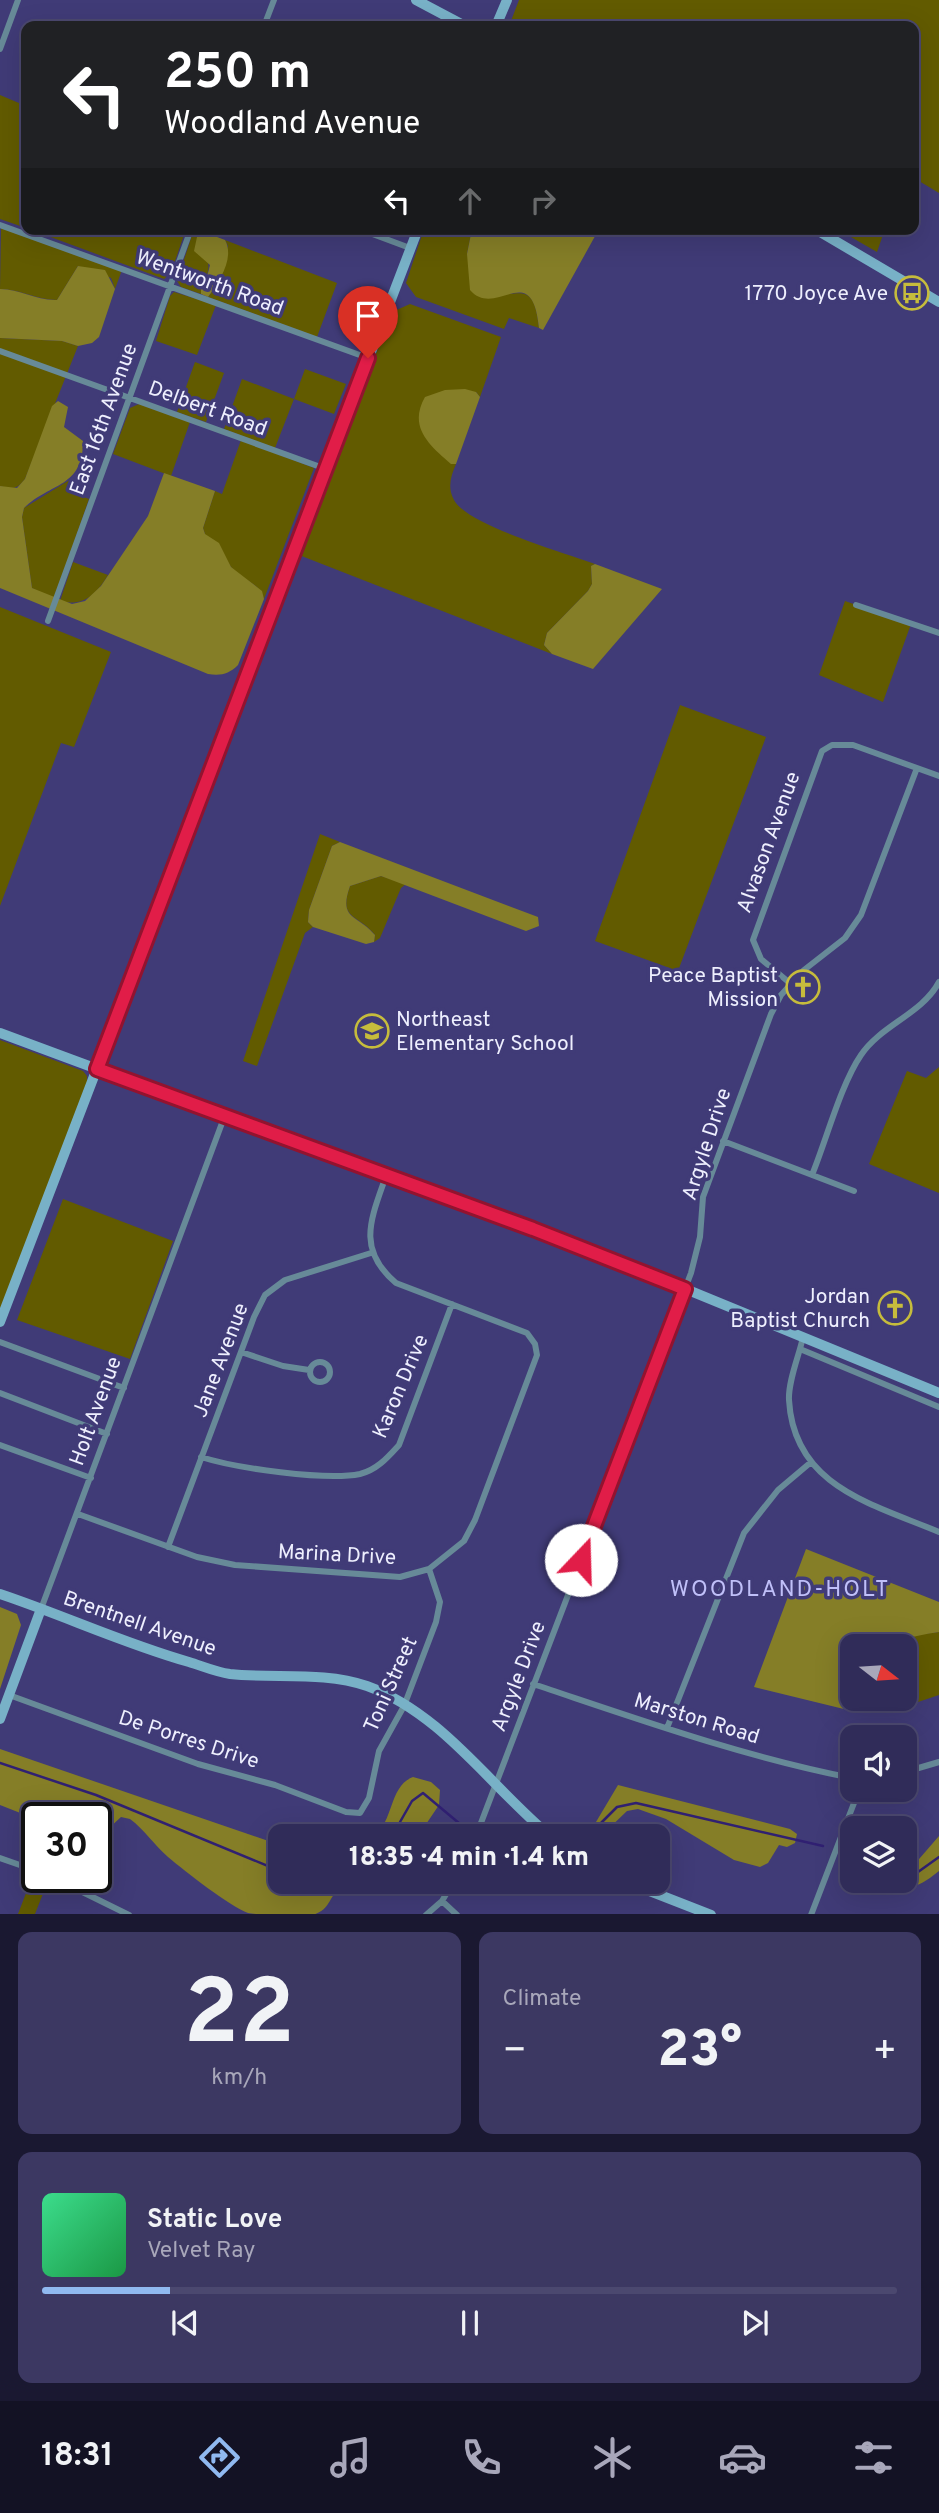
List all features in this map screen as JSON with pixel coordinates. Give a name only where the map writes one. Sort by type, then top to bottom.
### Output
[{"type":"street","points":[[0,49],[18,0]]},
{"type":"street","points":[[266,21],[274,0]]},
{"type":"street","points":[[416,0],[456,21]]},
{"type":"street","points":[[498,21],[507,0]]},
{"type":"street","name":"Wentworth Road","points":[[0,225],[21,233]]},
{"type":"street","name":"Wentworth Road","points":[[28,235],[368,358]]},
{"type":"street","name":"East 16th Avenue","points":[[48,621],[189,235]]},
{"type":"street","points":[[375,235],[410,248]]},
{"type":"street","points":[[0,1322],[415,235]]},
{"type":"street","points":[[824,235],[939,302]]},
{"type":"street","name":"Delbert Road","points":[[0,351],[326,469]]},
{"type":"street","points":[[856,605],[939,633]]},
{"type":"street","name":"Alvason Avenue","points":[[791,985],[761,959],[752,940],[822,751],[832,745],[853,745],[917,768]]},
{"type":"street","points":[[917,768],[939,776]]},
{"type":"street","name":"Argyle Drive","points":[[481,1824],[685,1289],[700,1237],[703,1197],[771,1014],[804,970],[845,938],[861,915],[917,768]]},
{"type":"street","points":[[812,1175],[861,1055],[887,1027],[911,1012],[939,982]]},
{"type":"street","points":[[0,1033],[386,1175],[685,1289],[939,1393]]},
{"type":"street","name":"Holt Avenue","points":[[0,1719],[225,1115]]},
{"type":"street","points":[[723,1141],[853,1191]]},
{"type":"street","points":[[386,1175],[370,1221],[371,1253],[381,1270],[396,1283],[452,1304]]},
{"type":"street","name":"Jane Avenue","points":[[168,1547],[265,1295],[285,1280],[371,1253]]},
{"type":"street","name":"Marina Drive","points":[[78,1514],[197,1558],[235,1565],[400,1577],[429,1569],[464,1541],[475,1520],[537,1354],[535,1344],[527,1334],[452,1304]]},
{"type":"street","name":"Karon Drive","points":[[201,1457],[245,1468],[317,1474],[359,1474],[382,1464],[399,1445],[452,1304]]},
{"type":"street","points":[[803,1337],[789,1399],[798,1438],[810,1463],[849,1495],[939,1532]]},
{"type":"street","points":[[0,1342],[124,1388]]},
{"type":"street","points":[[800,1349],[939,1407]]},
{"type":"street","points":[[241,1352],[283,1366],[309,1370]]},
{"type":"street","points":[[0,1393],[107,1434]]},
{"type":"street","points":[[0,1445],[91,1478]]},
{"type":"street","points":[[667,1728],[744,1533],[778,1490],[810,1463]]},
{"type":"street","name":"Toni Street","points":[[359,1812],[369,1798],[379,1751],[404,1706],[439,1612],[438,1592],[429,1569]]},
{"type":"street","name":"Brentnell Avenue","points":[[0,1594],[163,1655],[229,1674],[295,1674],[366,1686],[404,1706],[457,1743],[538,1824]]},
{"type":"street","name":"Marston Road","points":[[534,1684],[667,1728],[805,1769],[840,1776]]},
{"type":"street","name":"De Porres Drive","points":[[9,1695],[198,1764],[275,1785],[346,1812],[359,1812]]},
{"type":"street","points":[[917,1768],[939,1762]]},
{"type":"street","points":[[811,1914],[854,1802]]},
{"type":"street","points":[[0,1857],[21,1865]]},
{"type":"street","points":[[85,1893],[129,1914]]},
{"type":"street","points":[[426,1914],[446,1894]]},
{"type":"street","points":[[658,1894],[711,1914]]},
{"type":"street","points":[[442,1900],[457,1914]]},
{"type":"shaded area","points":[[519,0],[939,0],[939,193],[919,181],[919,21],[511,21]]},
{"type":"shaded area","points":[[0,95],[21,104],[21,226],[0,219]]},
{"type":"shaded area","points":[[1,228],[122,270],[115,289],[111,278],[78,266],[57,300],[0,289]]},
{"type":"shaded area","points":[[45,235],[184,235],[171,273],[164,279]]},
{"type":"shaded area","points":[[192,235],[200,235],[197,237],[208,266],[208,272],[201,283],[201,294],[181,287],[177,281]]},
{"type":"shaded area","points":[[212,235],[225,240],[228,247],[227,262],[221,277],[208,297],[201,294],[201,283],[207,277],[210,265],[194,251],[197,237]]},
{"type":"shaded area","points":[[422,235],[471,235],[467,254],[484,298],[517,293],[530,297],[537,313],[539,328],[509,318],[504,329],[416,297],[406,283]]},
{"type":"shaded area","points":[[471,235],[596,235],[543,330],[539,328],[535,307],[529,296],[521,293],[491,299],[480,297],[470,290],[467,254]]},
{"type":"shaded area","points":[[847,235],[883,235],[877,252]]},
{"type":"shaded area","points":[[225,240],[337,283],[317,337],[208,297],[217,285],[228,246]]},
{"type":"shaded area","points":[[78,266],[105,270],[115,289],[99,337],[92,343],[78,346],[62,341],[0,338],[0,289],[57,300]]},
{"type":"shaded area","points":[[174,292],[216,305],[197,355],[156,341],[170,296]]},
{"type":"shaded area","points":[[410,304],[501,337],[480,397],[476,392],[451,464],[456,464],[450,486],[454,500],[477,519],[496,528],[595,564],[591,566],[592,584],[588,591],[547,633],[544,645],[552,654],[299,555],[392,312]]},
{"type":"shaded area","points":[[0,338],[62,341],[78,346],[25,479],[12,488],[0,486]]},
{"type":"shaded area","points":[[195,362],[224,373],[206,422],[177,412]]},
{"type":"shaded area","points":[[305,369],[346,384],[334,414],[294,399]]},
{"type":"shaded area","points":[[242,379],[294,399],[275,448],[224,429]]},
{"type":"shaded area","points":[[465,389],[476,392],[480,397],[456,464],[451,464],[423,435],[420,408],[425,397],[445,390]]},
{"type":"shaded area","points":[[58,401],[68,407],[64,427],[83,441],[82,456],[78,468],[71,476],[24,508],[22,517],[32,588],[72,604],[85,601],[101,586],[148,516],[164,473],[215,491],[203,528],[205,534],[219,543],[231,567],[262,591],[264,599],[238,665],[228,672],[208,674],[0,588],[0,486],[17,488],[25,479],[52,406]]},
{"type":"shaded area","points":[[139,404],[190,422],[171,476],[113,454],[130,408]]},
{"type":"shaded area","points":[[241,440],[314,468],[264,599],[254,585],[231,567],[219,547],[206,537],[203,528],[215,491],[222,494]]},
{"type":"shaded area","points":[[71,479],[68,491],[89,499],[54,600],[32,588],[22,517],[24,508]]},
{"type":"shaded area","points":[[73,562],[108,575],[88,598],[76,602],[60,601]]},
{"type":"shaded area","points":[[595,564],[662,589],[593,669],[552,654],[544,645],[547,633],[588,591],[592,584],[591,566]]},
{"type":"shaded area","points":[[845,601],[911,624],[883,702],[819,675]]},
{"type":"shaded area","points":[[0,607],[111,652],[74,747],[61,743],[0,906]]},
{"type":"shaded area","points":[[680,705],[766,737],[678,971],[595,941]]},
{"type":"shaded area","points":[[320,834],[340,842],[332,846],[309,910],[308,922],[313,927],[305,933],[257,1066],[243,1061]]},
{"type":"shaded area","points":[[340,842],[538,917],[539,926],[526,931],[381,876],[350,886],[346,905],[351,915],[375,935],[374,942],[366,944],[313,927],[308,922],[309,910],[332,846]]},
{"type":"shaded area","points":[[381,876],[406,884],[401,888],[380,938],[374,942],[375,935],[351,915],[346,905],[350,886]]},
{"type":"shaded area","points":[[0,1040],[83,1071],[87,1076],[87,1087],[0,1311]]},
{"type":"shaded area","points":[[939,1067],[939,1193],[869,1164],[907,1071],[926,1078]]},
{"type":"shaded area","points":[[63,1199],[173,1241],[130,1359],[17,1320]]},
{"type":"shaded area","points":[[806,1549],[939,1602],[939,1632],[917,1636],[917,1634],[840,1634],[840,1708],[754,1687]]},
{"type":"shaded area","points":[[0,1607],[17,1614],[21,1625],[0,1689]]},
{"type":"shaded area","points":[[939,1632],[939,1695],[917,1702],[918,1699],[917,1635]]},
{"type":"shaded area","points":[[0,1749],[268,1841],[268,1894],[335,1894],[320,1912],[315,1914],[248,1913],[185,1871],[130,1819],[121,1817],[112,1825],[112,1802],[21,1802],[21,1813],[0,1805]]},
{"type":"shaded area","points":[[413,1777],[431,1782],[440,1790],[439,1805],[426,1824],[384,1824],[395,1796],[405,1782]]},
{"type":"shaded area","points":[[618,1785],[790,1829],[797,1834],[795,1843],[787,1847],[779,1845],[768,1863],[760,1867],[734,1860],[666,1819],[638,1809],[627,1811],[613,1824],[595,1824]]},
{"type":"shaded area","points":[[939,1836],[939,1871],[917,1885],[917,1861]]},
{"type":"shaded area","points":[[26,1893],[43,1893],[35,1914],[18,1914]]},
{"type":"waterway","points":[[0,1763],[96,1795],[268,1866]]},
{"type":"waterway","points":[[399,1824],[412,1801],[423,1793],[460,1824]]},
{"type":"waterway","points":[[600,1824],[617,1807],[636,1803],[823,1846]]},
{"type":"waterway","points":[[917,1872],[939,1857]]},
{"type":"place","name":"1770 Joyce Ave","points":[[912,293]]},
{"type":"place","name":"Peace Baptist Mission","points":[[803,987]]},
{"type":"place","name":"Northeast Elementary School","points":[[372,1031]]},
{"type":"place","name":"Jordan Baptist Church","points":[[895,1308]]},
{"type":"district","name":"WOODLAND-HOLT","points":[[780,1588]]},
{"type":"route","points":[[368,358],[244,690],[97,1069],[533,1229],[685,1289],[581,1560]]}]
